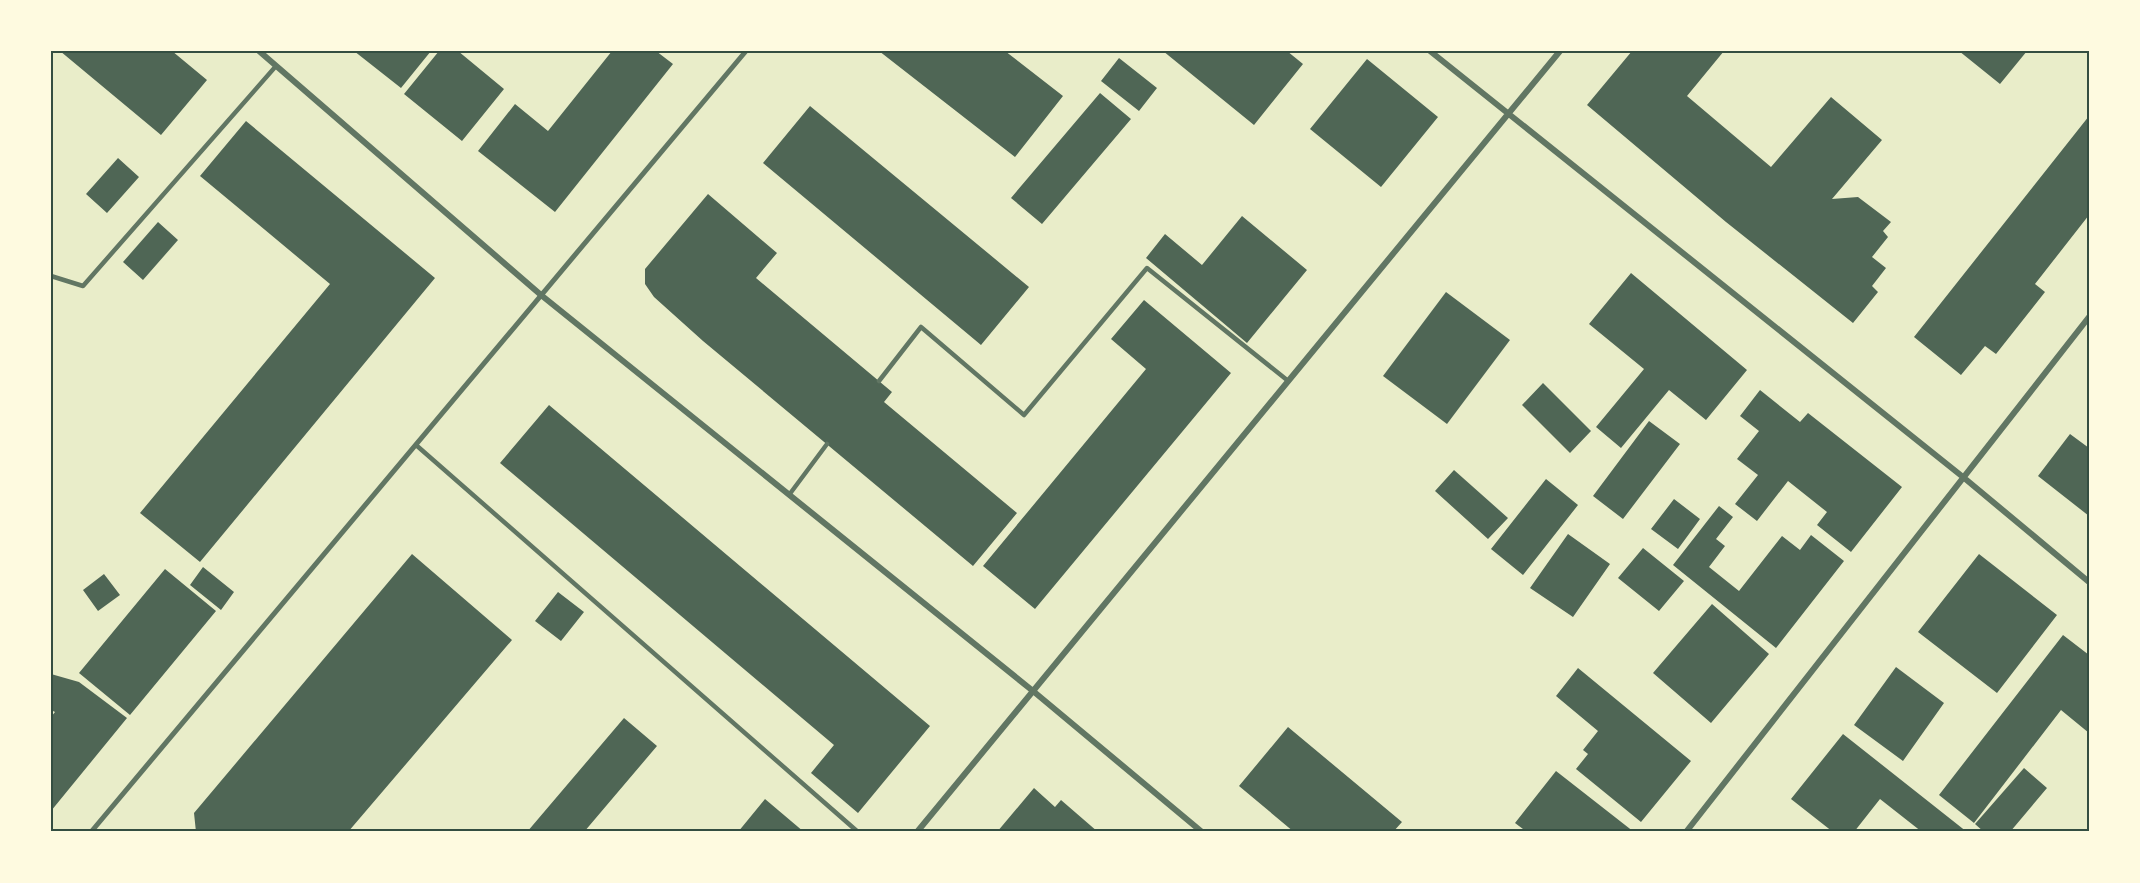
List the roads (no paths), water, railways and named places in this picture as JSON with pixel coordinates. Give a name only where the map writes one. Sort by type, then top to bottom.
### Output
[{"type":"street","points":[[259,51],[541,295],[1033,691],[1202,832]]},
{"type":"street","points":[[91,832],[746,51]]},
{"type":"street","points":[[1430,51],[1963,477],[2089,582]]},
{"type":"street","points":[[917,832],[1560,51]]},
{"type":"street","points":[[1686,832],[2089,317]]},
{"type":"lane","points":[[51,276],[83,286],[276,66]]},
{"type":"lane","points":[[879,381],[921,327],[1024,415],[1147,268],[1287,380]]},
{"type":"lane","points":[[789,495],[827,444]]},
{"type":"lane","points":[[416,445],[858,832]]}]
